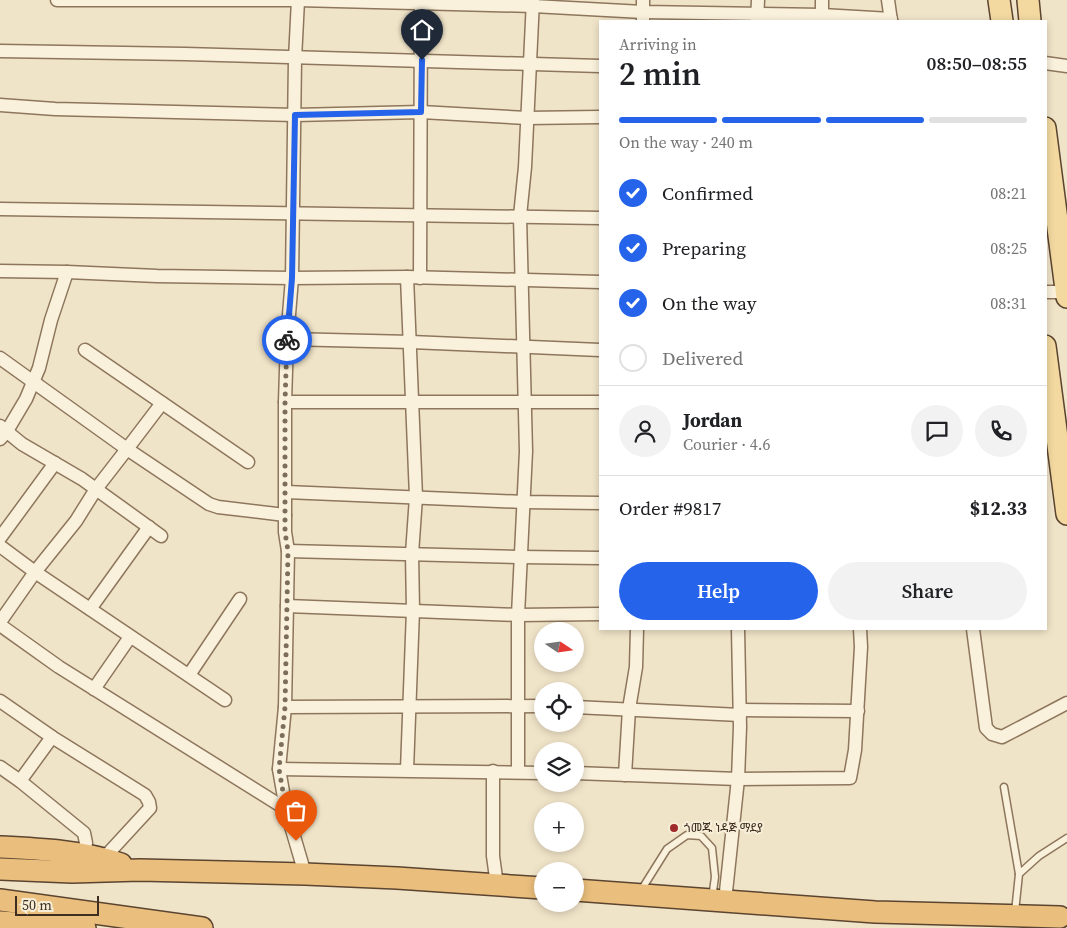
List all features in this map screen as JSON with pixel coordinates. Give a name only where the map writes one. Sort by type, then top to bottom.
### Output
[{"type":"highway","points":[[0,847],[38,849],[94,856],[140,870]]},
{"type":"highway","points":[[0,869],[72,872],[140,870],[305,874],[534,887]]},
{"type":"highway","points":[[584,891],[875,912],[1061,916]]},
{"type":"highway","points":[[0,900],[202,928]]},
{"type":"highway","points":[[114,928],[149,920]]},
{"type":"highway","points":[[0,922],[85,928]]},
{"type":"main road","points":[[1000,0],[1002,20]]},
{"type":"main road","points":[[1028,0],[1030,20]]},
{"type":"main road","points":[[1047,143],[1067,294]]},
{"type":"main road","points":[[1047,361],[1067,514]]},
{"type":"street","points":[[57,0],[298,0],[533,3],[757,18],[822,15],[891,20],[888,0]]},
{"type":"street","points":[[298,0],[295,58],[292,278],[285,402],[285,532],[288,551],[285,707],[279,769],[286,809],[305,874]]},
{"type":"street","points":[[709,0],[709,14]]},
{"type":"street","points":[[757,18],[758,0]]},
{"type":"street","points":[[822,0],[822,15]]},
{"type":"street","points":[[407,770],[413,610],[412,554],[416,497],[411,402],[411,342],[413,278],[420,216],[421,1]]},
{"type":"street","points":[[518,772],[518,615],[526,451],[520,216],[525,166],[533,3]]},
{"type":"street","points":[[0,51],[422,60],[599,66]]},
{"type":"street","points":[[1047,63],[1067,66]]},
{"type":"street","points":[[0,105],[56,109],[295,115],[421,112],[527,118],[599,117]]},
{"type":"street","points":[[0,209],[599,218]]},
{"type":"street","points":[[0,272],[599,282]]},
{"type":"street","points":[[67,272],[51,320],[39,368],[26,399],[2,432],[96,489],[161,536]]},
{"type":"street","points":[[1047,292],[1067,294]]},
{"type":"street","points":[[287,340],[411,342],[599,350]]},
{"type":"street","points":[[84,350],[248,462]]},
{"type":"street","points":[[0,358],[127,449],[209,504],[218,507],[285,515]]},
{"type":"street","points":[[285,402],[599,402]]},
{"type":"street","points":[[162,403],[96,489],[76,521],[35,572],[0,623],[59,667],[286,809]]},
{"type":"street","points":[[0,538],[55,463]]},
{"type":"street","points":[[286,492],[524,502],[599,503]]},
{"type":"street","points":[[90,609],[149,527]]},
{"type":"street","points":[[0,546],[35,572],[225,700]]},
{"type":"street","points":[[288,551],[599,558]]},
{"type":"street","points":[[189,675],[240,599]]},
{"type":"street","points":[[287,606],[518,615],[599,614]]},
{"type":"street","points":[[626,775],[628,709],[636,667],[637,630]]},
{"type":"street","points":[[718,901],[738,779],[740,713],[738,630]]},
{"type":"street","points":[[584,774],[738,779],[850,778],[855,750],[858,711],[860,630]]},
{"type":"street","points":[[973,630],[986,728],[992,734],[1002,737],[1067,703]]},
{"type":"street","points":[[94,689],[130,637]]},
{"type":"street","points":[[0,701],[52,737],[145,795],[150,808],[94,856],[86,843],[84,833],[0,767]]},
{"type":"street","points":[[285,707],[534,706]]},
{"type":"street","points":[[584,707],[740,713],[858,711]]},
{"type":"street","points":[[20,781],[52,737]]},
{"type":"street","points":[[279,769],[534,773]]},
{"type":"street","points":[[493,771],[493,856],[497,885]]},
{"type":"lane","points":[[1004,787],[1019,874],[1014,916]]},
{"type":"lane","points":[[638,895],[667,849],[687,835],[702,836],[712,848],[718,901]]},
{"type":"lane","points":[[1019,874],[1039,856],[1067,838]]},
{"type":"way so far","points":[[287,340],[285,532],[288,551],[287,606],[285,707],[279,769],[286,809],[296,841]]},
{"type":"place","name":"ጎመጁ ነዳጅ ማደያ","points":[[674,828]]},
{"type":"route","points":[[287,340],[292,278],[295,115],[421,112],[422,60]]}]
